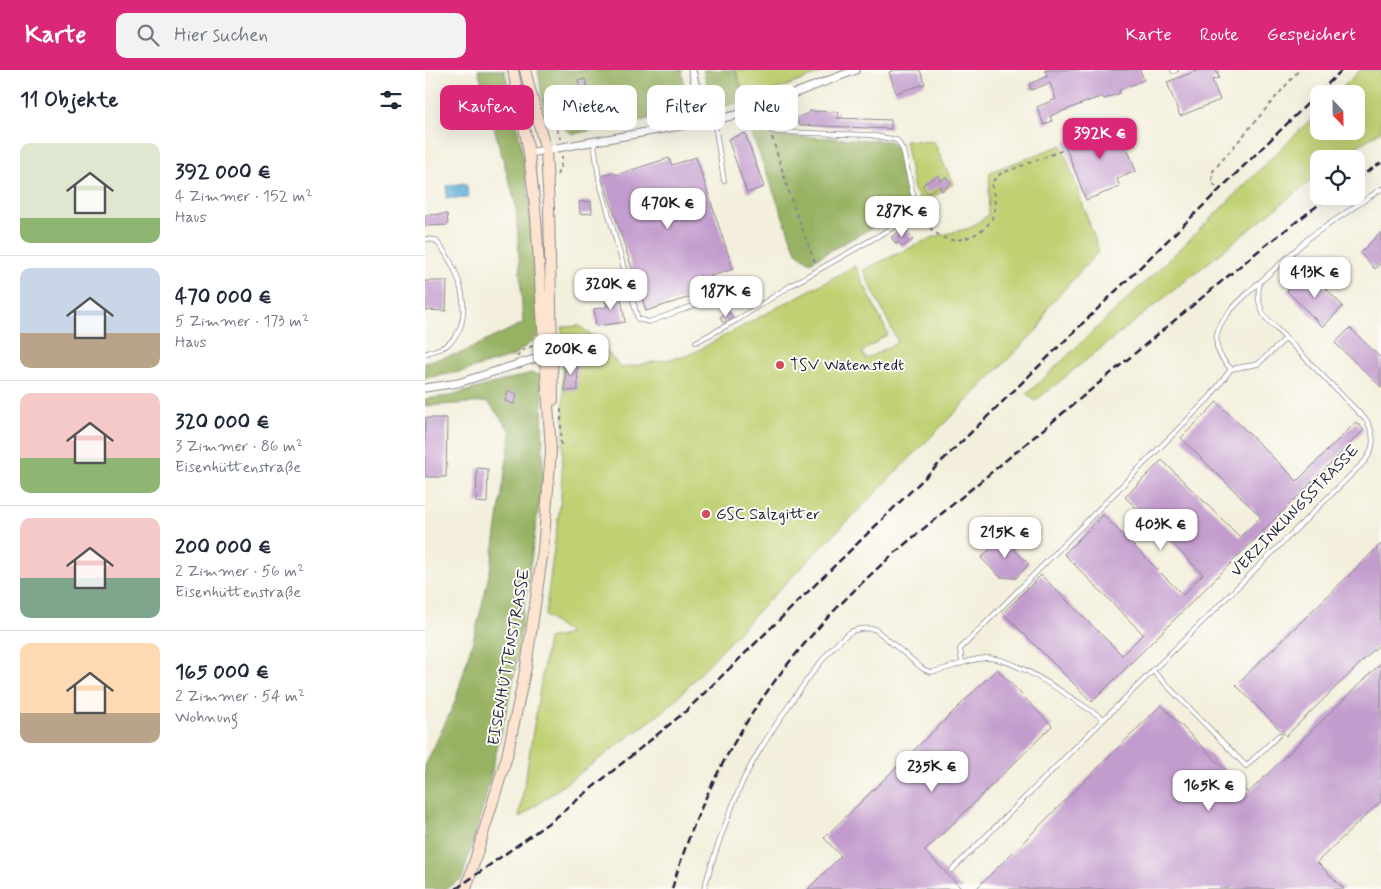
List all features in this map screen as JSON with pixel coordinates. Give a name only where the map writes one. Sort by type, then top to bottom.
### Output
[{"type":"street","name":"EISENHÜTTENSTRASSE","points":[[513,70],[529,153],[536,218],[544,336],[549,355]]},
{"type":"street","name":"EISENHÜTTENSTRASSE","points":[[466,889],[507,756],[526,667],[543,550],[551,426],[546,152],[525,70]]},
{"type":"street","points":[[692,70],[696,85]]},
{"type":"street","points":[[798,92],[857,70]]},
{"type":"street","points":[[529,153],[546,152],[659,130]]},
{"type":"street","points":[[425,388],[458,383],[511,365],[549,355]]},
{"type":"lane","points":[[716,130],[724,181]]},
{"type":"lane","points":[[696,342],[737,320],[762,303],[914,214],[916,208],[903,150],[897,140],[885,136],[770,130]]},
{"type":"lane","points":[[594,142],[599,179],[638,319],[649,322],[706,301]]},
{"type":"lane","points":[[1231,369],[1219,353],[1215,343],[1216,331],[1221,321],[1310,236],[1381,189]]},
{"type":"lane","points":[[425,239],[435,240],[444,249],[459,278],[463,316],[460,328],[447,345],[425,354]]},
{"type":"lane","name":"VERZINKUNGSSTRASSE","points":[[952,870],[1370,454],[1374,438],[1367,421],[1265,317],[1260,308],[1258,292],[1260,282]]},
{"type":"lane","points":[[962,662],[960,649],[1210,397],[1231,369],[1258,364],[1285,338]]},
{"type":"lane","points":[[704,889],[742,783],[785,714],[841,640],[857,630],[875,629],[923,669],[930,672],[962,662],[988,658],[1009,663],[1027,671],[1104,719]]},
{"type":"lane","points":[[1153,671],[1246,766],[1279,735]]},
{"type":"path","points":[[1216,187],[1212,182],[1213,171],[1299,70]]},
{"type":"path","points":[[557,130],[560,133],[561,149]]},
{"type":"path","points":[[770,130],[792,202],[819,270]]},
{"type":"path","points":[[914,214],[943,238],[960,240],[981,230],[992,219],[996,201],[991,184],[1000,174],[1066,149]]},
{"type":"path","points":[[511,365],[521,351],[535,344],[539,337],[544,336]]},
{"type":"green space","points":[[478,70],[504,70],[508,85],[482,85]]},
{"type":"green space","points":[[538,70],[682,70],[684,85],[647,85],[647,119],[637,121],[637,85],[544,85],[544,109]]},
{"type":"green space","points":[[703,70],[735,70],[740,85],[735,85],[735,104],[725,106],[725,85],[707,85]]},
{"type":"green space","points":[[736,70],[829,70],[789,85],[741,85]]},
{"type":"green space","points":[[1360,70],[1381,70],[1381,131],[1351,150],[1310,150],[1310,181],[1035,401],[1027,394],[1183,246],[1310,120],[1310,140],[1365,140],[1365,85],[1345,85]]},
{"type":"green space","points":[[495,130],[518,130],[529,200],[542,333],[514,356],[461,372],[425,378],[425,362],[461,353],[523,323],[516,206]]},
{"type":"green space","points":[[567,130],[593,130],[573,134]]},
{"type":"green space","points":[[750,130],[763,130],[768,135],[890,141],[897,149],[911,206],[810,262],[796,252]]},
{"type":"green space","points":[[905,140],[934,142],[953,184],[923,204],[914,190]]},
{"type":"green space","points":[[1062,145],[1099,251],[1048,307],[1040,327],[761,608],[668,708],[519,818],[548,639],[570,634],[545,616],[561,497],[564,424],[562,327],[580,326],[596,339],[621,368],[687,356],[855,266],[888,334],[862,352],[866,359],[898,342],[863,270],[933,237],[970,228],[988,215],[990,172]]},
{"type":"green space","points":[[531,373],[542,376],[543,477],[514,677],[484,804],[462,879],[445,889],[425,889],[425,766],[455,702],[477,626],[491,566],[511,432],[488,402],[425,406],[425,399],[449,396]]},
{"type":"water","points":[[464,183],[467,186],[468,198],[446,198],[447,186]]},
{"type":"building","points":[[895,70],[920,70],[925,84],[896,93],[889,72]]},
{"type":"building","points":[[1045,70],[1140,70],[1144,80],[1119,90],[1120,93],[1104,99],[1102,96],[1050,116],[1052,121],[1044,125],[1037,107],[1056,99],[1050,83],[1031,90],[1029,84],[1048,76]]},
{"type":"building","points":[[1199,70],[1216,70],[1219,78],[1212,80],[1220,100],[1180,116],[1167,82]]},
{"type":"building","points":[[585,79],[587,85],[579,85],[578,81]]},
{"type":"building","points":[[809,111],[838,112],[837,118],[891,120],[891,129],[799,125],[798,117],[809,113]]},
{"type":"building","points":[[1117,122],[1136,171],[1117,179],[1120,187],[1086,200],[1064,142]]},
{"type":"building","points":[[745,133],[764,187],[747,193],[728,139]]},
{"type":"building","points":[[696,157],[733,269],[708,277],[712,290],[646,311],[602,176],[614,172],[616,175],[669,158],[672,165]]},
{"type":"building","points":[[939,175],[940,181],[946,177],[951,183],[942,191],[939,186],[927,193],[922,185]]},
{"type":"building","points":[[591,201],[592,213],[580,214],[579,202]]},
{"type":"building","points":[[447,214],[448,225],[425,226],[425,215]]},
{"type":"building","points":[[905,228],[913,240],[902,247],[899,242],[896,244],[891,237]]},
{"type":"building","points":[[1381,232],[1381,263],[1375,269],[1360,253]]},
{"type":"building","points":[[1308,271],[1343,306],[1323,327],[1287,291]]},
{"type":"building","points":[[425,281],[447,281],[446,311],[425,310]]},
{"type":"building","points":[[620,291],[625,322],[596,326],[594,309],[607,307],[605,293]]},
{"type":"building","points":[[729,312],[733,318],[723,323],[720,317]]},
{"type":"building","points":[[1350,328],[1381,358],[1381,387],[1335,343]]},
{"type":"building","points":[[565,362],[577,362],[578,390],[565,391]]},
{"type":"building","points":[[508,391],[517,394],[514,404],[505,401]]},
{"type":"building","points":[[1217,402],[1297,481],[1356,422],[1364,430],[1092,702],[1003,613],[1041,575],[1122,655],[1143,634],[1064,554],[1103,515],[1183,595],[1203,574],[1125,497],[1162,460],[1240,537],[1261,517],[1181,438]]},
{"type":"building","points":[[425,418],[447,418],[446,477],[425,477]]},
{"type":"building","points":[[477,468],[488,469],[487,503],[476,502]]},
{"type":"building","points":[[1005,534],[1005,541],[1015,541],[1014,550],[1029,564],[1016,578],[1000,577],[981,558]]},
{"type":"building","points":[[1381,544],[1381,643],[1286,736],[1236,685]]},
{"type":"building","points":[[1381,663],[1381,801],[1317,862],[1344,889],[976,889],[1161,705],[1248,793]]},
{"type":"building","points":[[997,669],[1052,726],[925,851],[962,889],[808,889],[841,856],[824,838]]},
{"type":"railway","points":[[456,889],[554,819],[686,711],[1342,70]]},
{"type":"railway","points":[[1365,173],[1381,163]]},
{"type":"railway","points":[[672,889],[689,837],[710,788],[735,742],[762,698],[793,657],[827,618],[905,544],[1257,252],[1318,205]]},
{"type":"place","name":"TSV Watenstedt","points":[[780,365]]},
{"type":"place","name":"GSC Salzgitter","points":[[706,514]]}]
